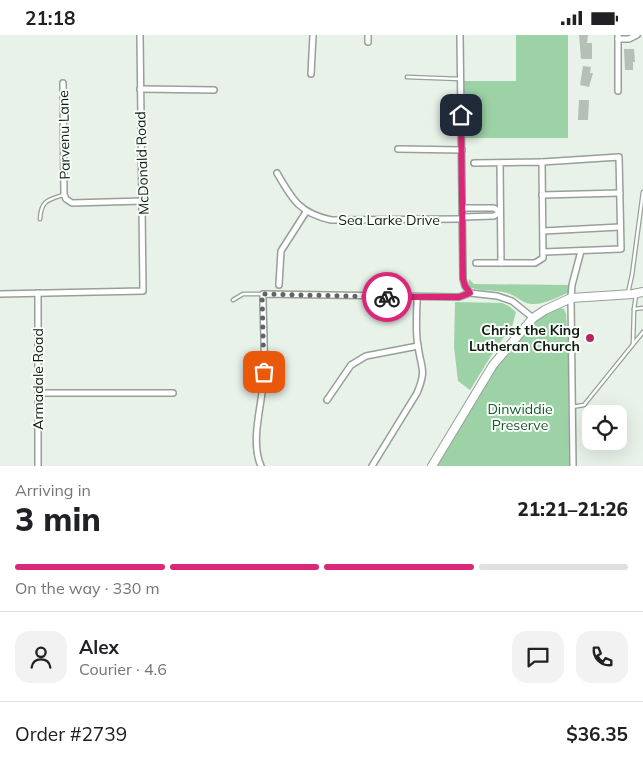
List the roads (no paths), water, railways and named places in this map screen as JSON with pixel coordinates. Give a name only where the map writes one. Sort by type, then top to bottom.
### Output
[{"type":"main road","points":[[432,466],[494,365],[534,318],[545,310],[571,298],[636,293]]},
{"type":"street","name":"McDonald Road","points":[[38,293],[143,291],[140,35]]},
{"type":"street","points":[[311,74],[313,35]]},
{"type":"street","points":[[368,35],[368,42]]},
{"type":"street","points":[[460,35],[463,279],[470,293]]},
{"type":"street","points":[[618,91],[618,37],[629,39],[637,35]]},
{"type":"street","name":"Parvenu Lane","points":[[63,83],[64,194],[66,199],[72,203],[143,201]]},
{"type":"street","points":[[140,89],[214,90]]},
{"type":"street","points":[[398,149],[462,150]]},
{"type":"street","points":[[474,163],[542,162],[619,157],[621,249],[543,253]]},
{"type":"street","points":[[476,263],[535,263],[543,258],[542,162]]},
{"type":"street","points":[[500,163],[501,263]]},
{"type":"street","name":"Sea Larke Drive","points":[[277,173],[293,200],[306,212],[331,220],[462,218],[494,216],[500,212]]},
{"type":"street","points":[[542,195],[620,193]]},
{"type":"street","points":[[463,208],[494,208],[500,212]]},
{"type":"street","points":[[280,285],[281,251],[306,212]]},
{"type":"street","points":[[543,231],[620,227]]},
{"type":"street","points":[[573,466],[571,298],[572,285],[581,251]]},
{"type":"street","points":[[0,294],[38,293]]},
{"type":"street","name":"Armadale Road","points":[[38,293],[38,466]]},
{"type":"street","points":[[261,466],[256,443],[264,372],[262,294],[459,297],[470,293],[497,296],[512,301],[534,318]]},
{"type":"street","points":[[372,466],[417,393],[422,380],[423,366],[418,346],[417,297]]},
{"type":"street","points":[[327,400],[351,365],[366,357],[418,346]]},
{"type":"street","points":[[38,393],[173,393]]},
{"type":"lane","points":[[407,77],[461,79]]},
{"type":"lane","points":[[633,344],[636,293],[632,275],[643,192]]},
{"type":"lane","points":[[40,219],[41,207],[44,203],[64,194]]},
{"type":"lane","points":[[233,300],[244,295],[262,294]]},
{"type":"lane","points":[[634,309],[643,308]]},
{"type":"lane","points":[[572,407],[584,405],[643,333]]},
{"type":"place","name":"Christ the King Lutheran Church","points":[[590,338]]},
{"type":"park label","name":"Dinwiddie Preserve","points":[[520,417]]}]
